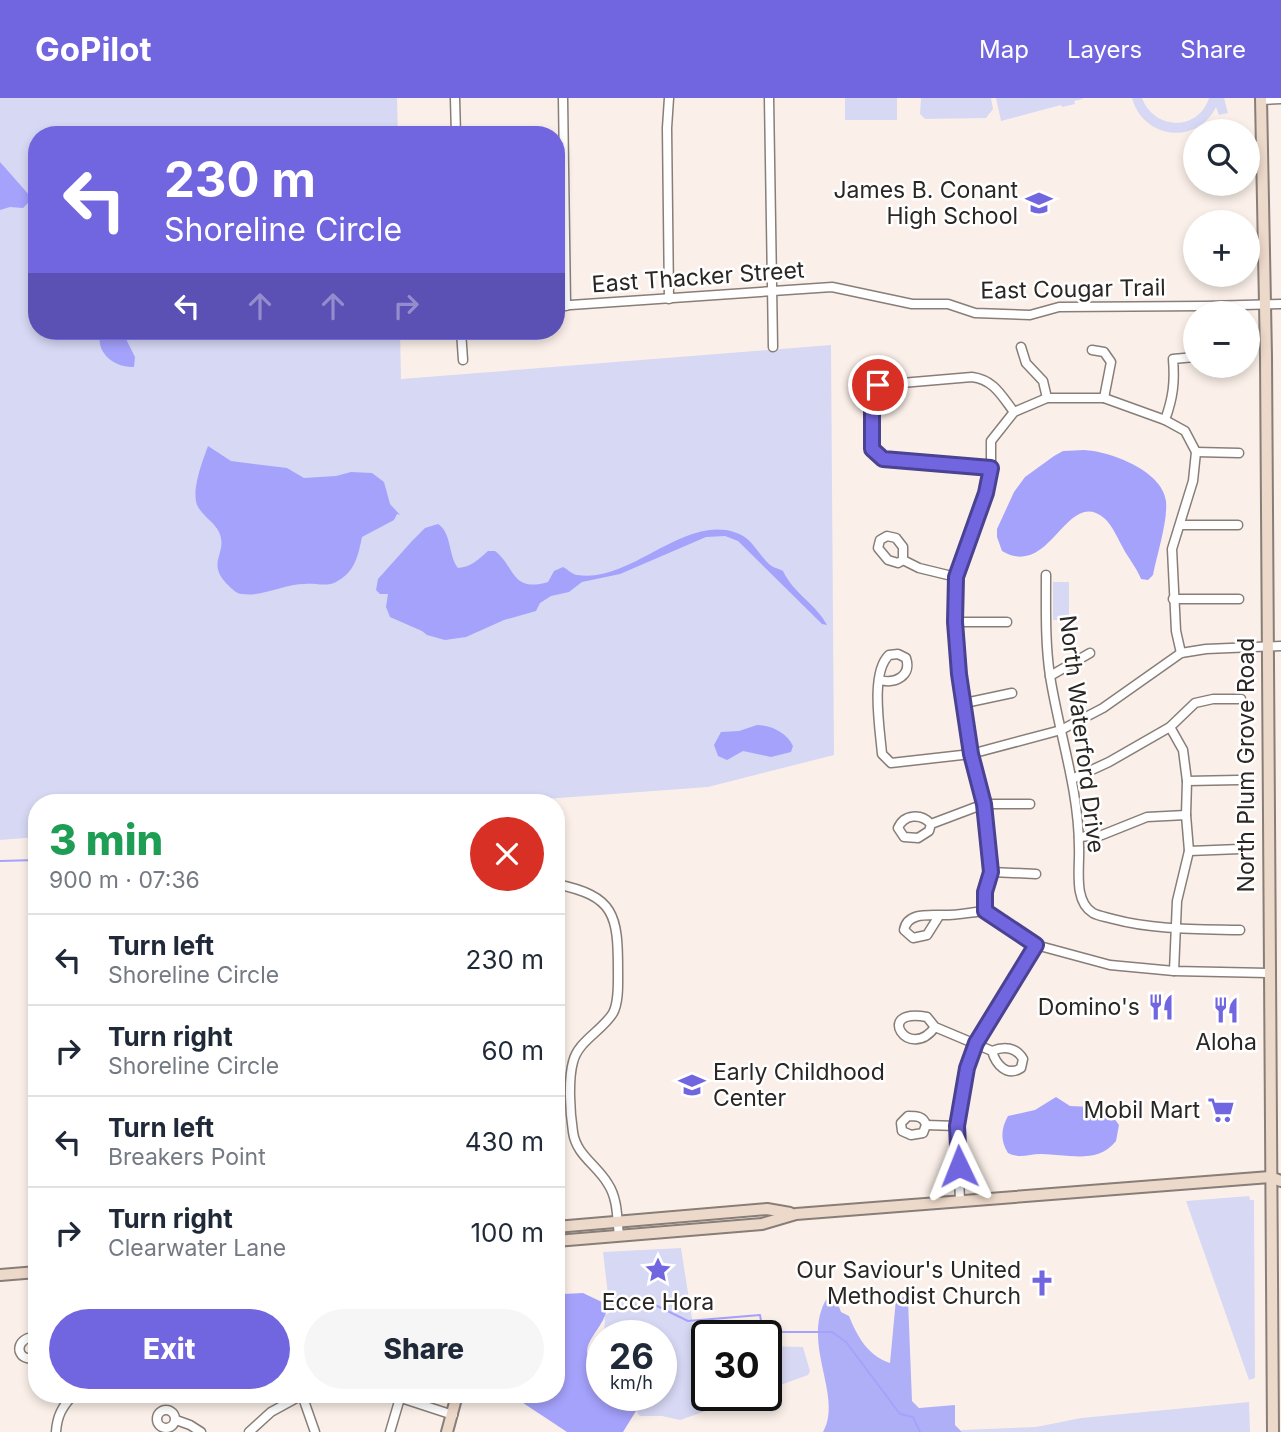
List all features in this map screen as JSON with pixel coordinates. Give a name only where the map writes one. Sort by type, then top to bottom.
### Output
[{"type":"street","points":[[455,98],[456,126]]},
{"type":"street","points":[[563,98],[563,126]]},
{"type":"street","points":[[668,98],[669,299]]},
{"type":"street","points":[[769,98],[773,347]]},
{"type":"street","points":[[1261,99],[1281,99]]},
{"type":"street","name":"North Plum Grove Road","points":[[1261,99],[1265,304],[1268,973],[1278,1177],[1277,1379],[1273,1432]]},
{"type":"street","points":[[565,237],[566,306]]},
{"type":"street","name":"East Thacker Street","points":[[566,306],[832,287],[842,290]]},
{"type":"street","name":"East Cougar Trail","points":[[842,290],[912,304],[948,304],[975,313],[1030,314],[1059,307],[1265,304]]},
{"type":"street","points":[[1265,304],[1281,304]]},
{"type":"street","points":[[462,340],[463,360]]},
{"type":"street","points":[[1021,347],[1026,363],[1043,381],[1047,398]]},
{"type":"street","points":[[1092,350],[1104,352],[1111,362],[1104,398]]},
{"type":"street","points":[[1165,420],[1173,398],[1173,359],[1183,358]]},
{"type":"street","points":[[991,468],[883,459],[872,449],[872,392],[878,385],[972,377],[992,383],[1014,412]]},
{"type":"street","points":[[985,911],[985,892],[991,872],[984,804],[971,754],[959,674],[955,622],[956,577],[986,493],[991,468],[991,441],[1014,412],[1047,398],[1104,398],[1165,420],[1185,431],[1196,452],[1193,481],[1172,548],[1176,631],[1181,653]]},
{"type":"street","points":[[1196,452],[1239,453]]},
{"type":"street","points":[[1181,525],[1238,525]]},
{"type":"street","points":[[903,560],[919,568],[956,577]]},
{"type":"street","name":"North Waterford Drive","points":[[1046,575],[1046,635],[1050,676],[1072,779],[1079,837],[1080,893],[1084,905],[1093,914],[1130,923],[1175,928],[1240,930]]},
{"type":"street","points":[[1174,599],[1239,599]]},
{"type":"street","points":[[955,622],[1007,622]]},
{"type":"street","points":[[880,680],[881,754],[891,763],[971,754],[1061,730],[1103,708],[1181,653],[1206,649],[1281,646]]},
{"type":"street","points":[[1050,676],[1090,653]]},
{"type":"street","points":[[965,703],[1012,693]]},
{"type":"street","points":[[1072,779],[1109,762],[1170,727],[1195,704],[1213,699],[1241,699]]},
{"type":"street","points":[[1170,727],[1183,750],[1187,781],[1189,850],[1177,901],[1174,971]]},
{"type":"street","points":[[1187,781],[1238,780]]},
{"type":"street","points":[[931,824],[984,804],[1030,804]]},
{"type":"street","points":[[1079,837],[1102,835],[1147,817],[1186,815]]},
{"type":"street","points":[[1189,850],[1240,849]]},
{"type":"street","points":[[991,872],[1036,874]]},
{"type":"street","points":[[565,886],[594,894],[605,905],[616,923],[618,979],[614,1012],[581,1047],[573,1061],[571,1087],[573,1133],[578,1149],[608,1184],[614,1198],[619,1236]]},
{"type":"street","points":[[939,916],[985,911],[1036,945],[1110,965],[1174,971],[1268,973]]},
{"type":"street","points":[[960,1201],[957,1126],[967,1068],[976,1043],[1036,945]]},
{"type":"street","points":[[935,1027],[992,1051]]},
{"type":"street","points":[[926,1125],[957,1126]]},
{"type":"street","points":[[565,1240],[762,1224],[796,1214],[1278,1177]]},
{"type":"street","points":[[565,1226],[767,1209],[796,1214]]},
{"type":"street","points":[[0,1275],[28,1273]]},
{"type":"street","points":[[28,1338],[21,1341],[18,1348],[20,1354],[28,1358]]},
{"type":"street","points":[[56,1432],[57,1417],[66,1403]]},
{"type":"street","points":[[249,1432],[271,1412],[287,1403]]},
{"type":"street","points":[[305,1403],[314,1432]]},
{"type":"street","points":[[390,1432],[395,1403]]},
{"type":"street","points":[[417,1403],[453,1415]]},
{"type":"street","points":[[447,1432],[455,1403]]},
{"type":"street","points":[[176,1420],[201,1432]]},
{"type":"shaded area","points":[[0,98],[397,98],[398,126],[28,126],[28,340],[400,340],[401,379],[831,345],[834,755],[708,787],[565,798],[565,794],[28,794],[28,838],[0,840]]},
{"type":"shaded area","points":[[845,98],[897,98],[897,120],[845,120]]},
{"type":"shaded area","points":[[921,98],[991,98],[993,109],[986,118],[925,119],[920,114]]},
{"type":"shaded area","points":[[996,98],[1083,99],[1074,101],[1075,104],[1061,105],[1001,121]]},
{"type":"shaded area","points":[[1132,98],[1142,98],[1148,109],[1166,121],[1183,122],[1183,132],[1158,129],[1138,112]]},
{"type":"shaded area","points":[[1209,98],[1224,98],[1228,113],[1219,115],[1216,107],[1207,119],[1191,119],[1203,109]]},
{"type":"shaded area","points":[[0,162],[28,194],[28,203],[23,208],[10,207],[0,210]]},
{"type":"shaded area","points":[[100,340],[126,340],[135,357],[134,367],[113,362],[100,346]]},
{"type":"shaded area","points":[[208,446],[231,461],[287,468],[304,478],[351,472],[372,473],[384,482],[390,504],[400,515],[397,514],[394,520],[362,537],[352,568],[336,582],[325,585],[297,585],[257,594],[238,593],[218,571],[221,546],[219,532],[200,511],[196,501],[198,476]]},
{"type":"shaded area","points":[[1084,450],[1107,454],[1133,464],[1155,480],[1162,490],[1166,501],[1162,538],[1153,575],[1148,580],[1141,579],[1107,521],[1091,512],[1079,514],[1033,554],[1019,557],[1002,551],[997,529],[1014,492],[1025,477],[1063,451]]},
{"type":"shaded area","points":[[438,524],[446,533],[458,568],[471,565],[488,551],[495,551],[515,576],[527,584],[548,582],[554,571],[563,567],[577,575],[597,575],[616,570],[695,533],[714,530],[734,532],[750,541],[765,560],[783,571],[827,625],[822,624],[738,541],[725,536],[706,537],[620,574],[582,582],[569,592],[551,596],[540,603],[536,611],[504,620],[466,637],[445,640],[427,635],[390,617],[386,607],[388,594],[380,594],[376,590],[378,579],[412,541],[425,528]]},
{"type":"shaded area","points":[[1053,582],[1069,582],[1069,620],[1053,620]]},
{"type":"shaded area","points":[[757,725],[773,728],[783,734],[793,746],[791,752],[771,757],[743,751],[727,760],[718,756],[714,745],[721,732],[739,731]]},
{"type":"shaded area","points":[[1056,1097],[1070,1106],[1108,1110],[1119,1125],[1116,1141],[1091,1156],[1020,1156],[1008,1153],[1002,1134],[1008,1116],[1035,1110]]},
{"type":"shaded area","points":[[1249,1196],[1250,1200],[1254,1200],[1255,1378],[1249,1380],[1186,1201]]},
{"type":"shaded area","points":[[681,1248],[692,1320],[691,1411],[706,1411],[680,1420],[662,1416],[640,1416],[636,1411],[677,1411],[677,1320],[605,1320],[605,1315],[610,1312],[603,1252]]},
{"type":"shaded area","points":[[583,1293],[606,1304],[603,1320],[586,1320],[586,1411],[636,1411],[623,1432],[567,1432],[523,1403],[565,1403],[565,1294]]},
{"type":"shaded area","points":[[835,1296],[841,1312],[849,1316],[864,1344],[875,1356],[890,1363],[896,1299],[903,1297],[908,1300],[912,1401],[919,1408],[955,1405],[955,1425],[962,1432],[823,1432],[828,1418],[829,1402],[818,1333],[820,1315],[827,1298]]},
{"type":"shaded area","points":[[782,1346],[803,1347],[810,1371],[808,1375],[782,1385]]},
{"type":"shaded area","points":[[1249,1402],[1250,1432],[961,1430],[1036,1427],[1081,1418]]},
{"type":"waterway","points":[[0,861],[28,860]]},
{"type":"waterway","points":[[608,1308],[653,1304],[688,1321],[760,1315],[761,1321],[772,1332],[832,1332],[846,1342],[900,1414],[913,1417],[920,1432]]},
{"type":"place","name":"James B. Conant High School","points":[[1039,203]]},
{"type":"place","name":"Domino's","points":[[1161,1007]]},
{"type":"place","name":"Aloha","points":[[1226,1010]]},
{"type":"place","name":"Early Childhood Center","points":[[692,1085]]},
{"type":"place","name":"Mobil Mart","points":[[1221,1110]]},
{"type":"place","name":"Ecce Hora","points":[[658,1270]]},
{"type":"place","name":"Our Saviour's United Methodist Church","points":[[1042,1283]]},
{"type":"route","points":[[878,385],[872,392],[872,449],[883,459],[991,468],[986,493],[956,577],[955,622],[959,674],[971,754],[984,804],[991,872],[985,892],[985,911],[1036,945],[976,1043],[967,1068],[957,1126],[959,1166]]}]
